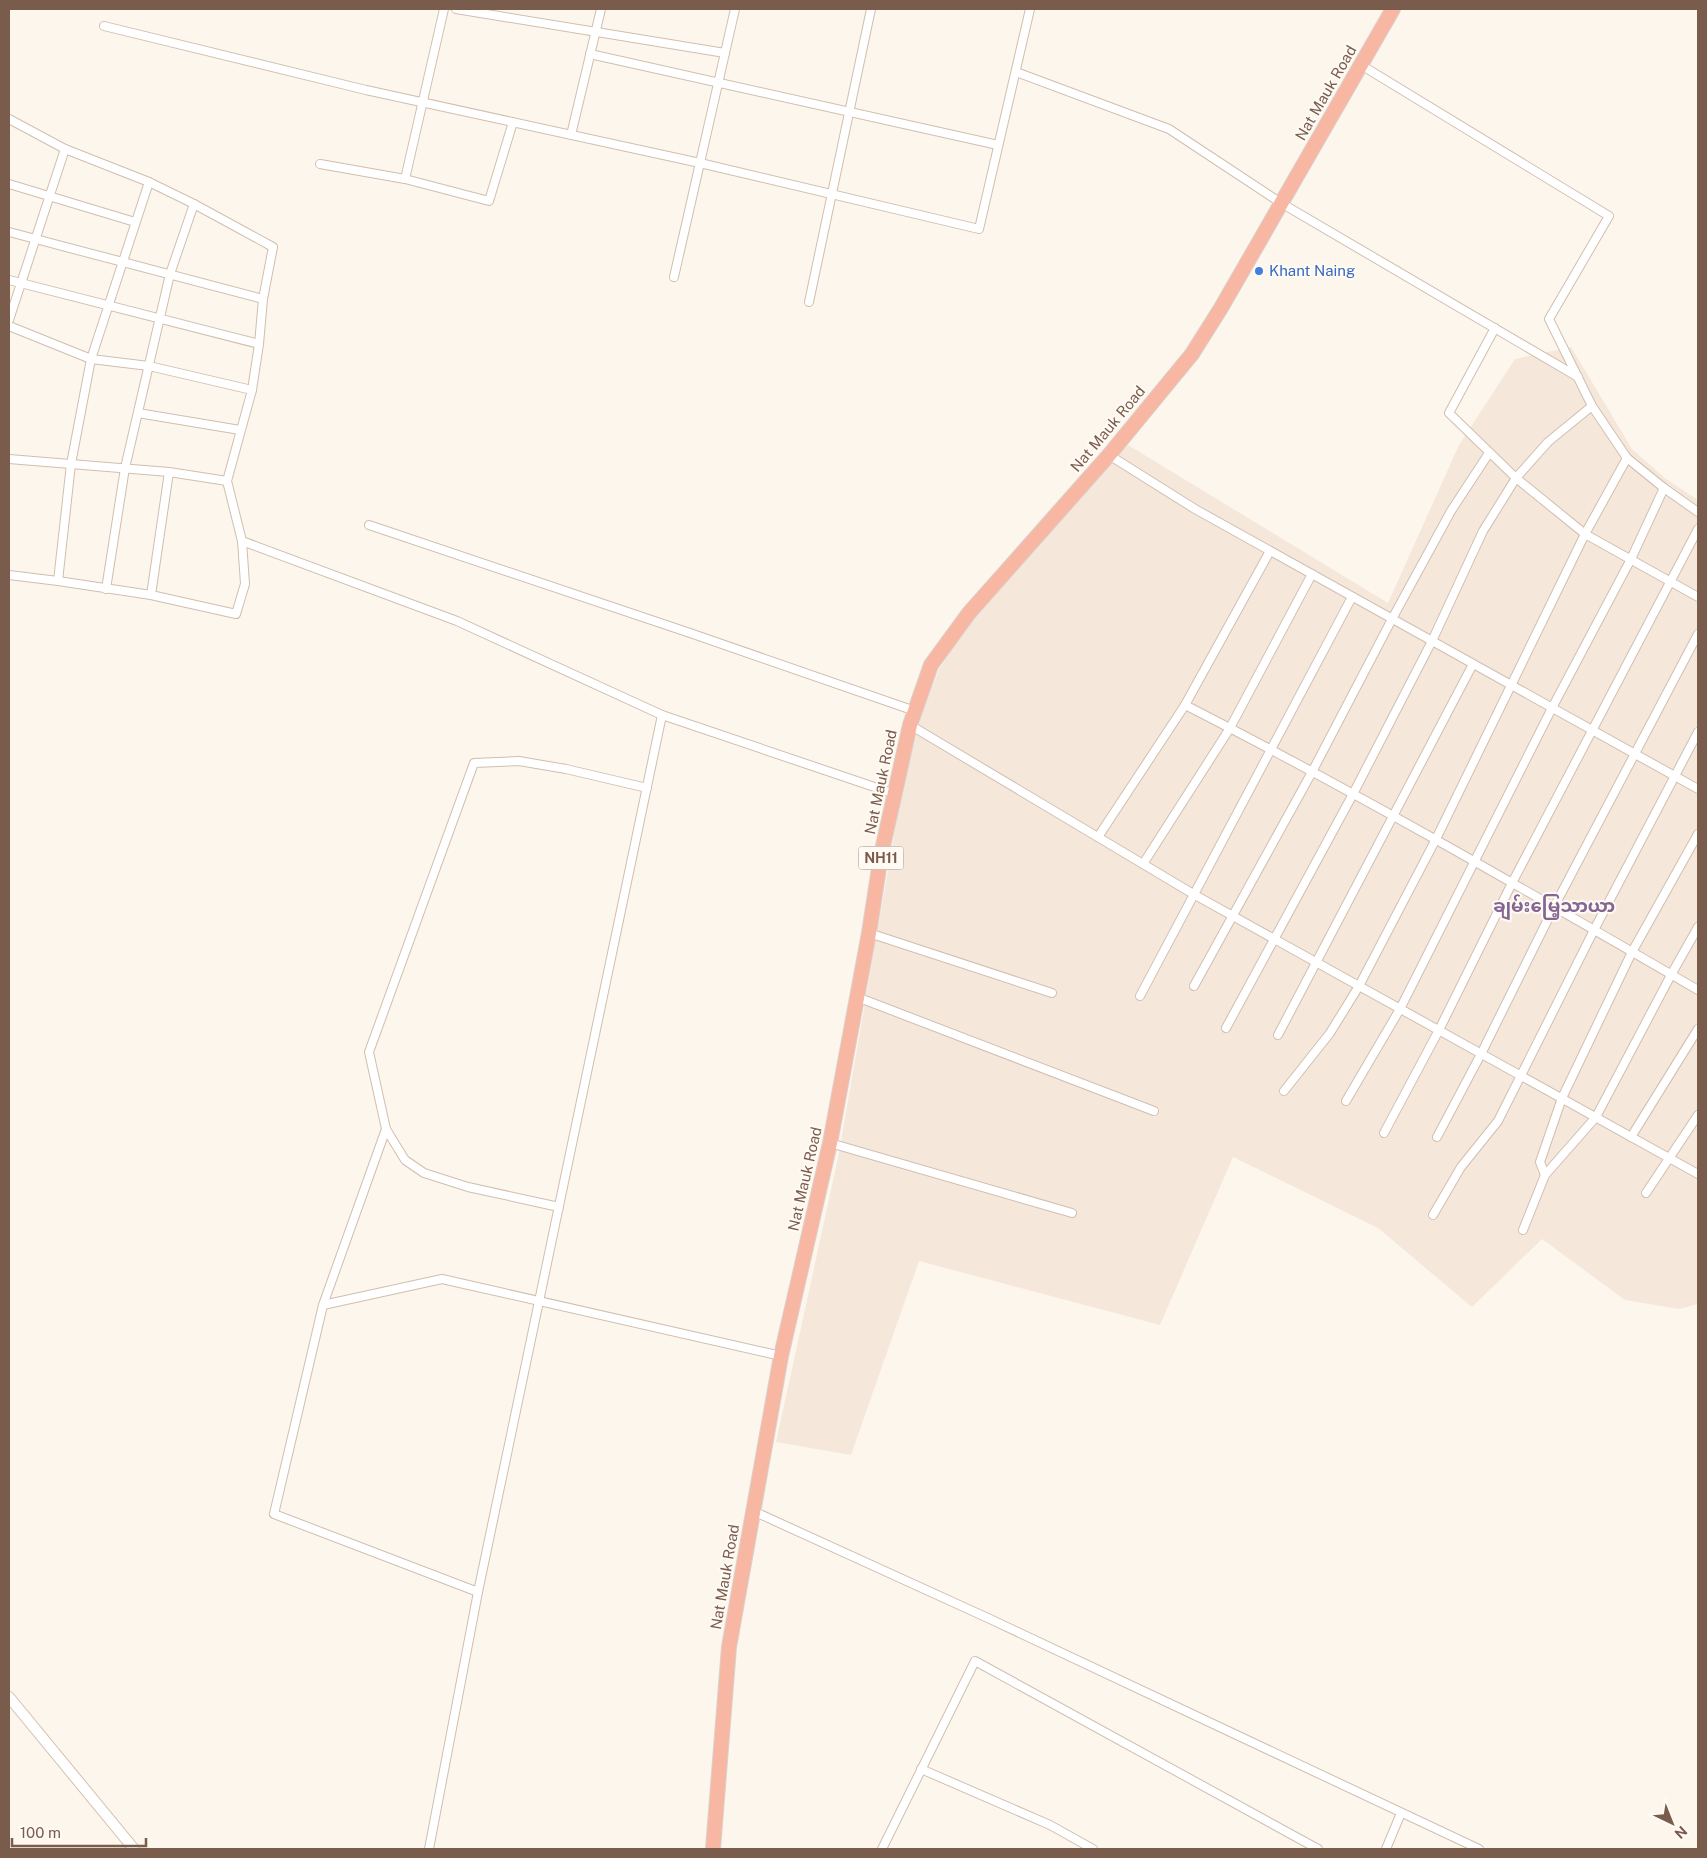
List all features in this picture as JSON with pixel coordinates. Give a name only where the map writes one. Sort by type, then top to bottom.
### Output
[{"type":"highway","name":"Nat Mauk Road","points":[[713,1849],[729,1647],[781,1356],[830,1144],[869,933],[881,855],[894,794],[910,725],[931,665],[969,613],[1109,455],[1192,354],[1221,308],[1393,9]]},
{"type":"street","points":[[405,179],[444,9]]},
{"type":"street","points":[[456,9],[725,53]]},
{"type":"street","points":[[571,135],[601,9]]},
{"type":"street","points":[[674,277],[735,9]]},
{"type":"street","points":[[809,302],[871,9]]},
{"type":"street","points":[[104,26],[366,90],[424,101],[700,163],[979,229],[1030,9]]},
{"type":"street","points":[[590,54],[998,145]]},
{"type":"street","points":[[1361,65],[1609,216],[1549,319],[1592,406],[1627,458],[1698,512]]},
{"type":"street","points":[[1016,72],[1170,129],[1282,203],[1578,377]]},
{"type":"street","points":[[9,119],[65,149],[149,182],[273,247],[263,299],[252,390],[226,480],[242,542],[245,584],[236,614],[150,595],[58,581],[9,576]]},
{"type":"street","points":[[320,164],[405,179],[490,201],[513,122]]},
{"type":"street","points":[[9,320],[65,149]]},
{"type":"street","points":[[58,581],[71,464],[91,359],[149,182]]},
{"type":"street","points":[[9,184],[135,222]]},
{"type":"street","points":[[106,589],[125,468],[170,274],[194,204]]},
{"type":"street","points":[[9,232],[263,299]]},
{"type":"street","points":[[9,280],[259,344]]},
{"type":"street","points":[[9,326],[91,359],[149,366],[252,390]]},
{"type":"street","points":[[1495,328],[1449,413],[1516,478],[1585,534],[1698,597]]},
{"type":"street","points":[[1226,1028],[1353,794],[1432,641],[1483,531],[1516,478],[1548,442],[1592,406]]},
{"type":"street","points":[[138,413],[240,430]]},
{"type":"street","points":[[1194,986],[1312,772],[1451,511],[1489,453]]},
{"type":"street","points":[[1109,455],[1195,509],[1698,790]]},
{"type":"street","points":[[9,458],[169,472],[226,480]]},
{"type":"street","points":[[1284,1090],[1330,1033],[1359,986],[1436,838],[1585,534],[1627,458]]},
{"type":"street","points":[[150,595],[169,472]]},
{"type":"street","points":[[1346,1101],[1400,1008],[1552,708],[1631,559],[1664,488]]},
{"type":"street","points":[[369,525],[690,632],[915,711]]},
{"type":"street","points":[[1384,1133],[1439,1030],[1512,883],[1594,731],[1698,529]]},
{"type":"street","points":[[242,542],[457,621],[662,715],[894,794]]},
{"type":"street","points":[[1098,837],[1185,705],[1270,551]]},
{"type":"street","points":[[1143,864],[1230,728],[1312,574]]},
{"type":"street","points":[[1140,996],[1352,597]]},
{"type":"street","points":[[1437,1137],[1481,1054],[1554,907],[1698,634]]},
{"type":"street","points":[[1278,1035],[1473,664]]},
{"type":"street","points":[[1185,705],[1436,838],[1698,990]]},
{"type":"street","points":[[430,1849],[478,1592],[662,715]]},
{"type":"street","points":[[910,725],[1195,895],[1698,1174]]},
{"type":"street","points":[[1433,1215],[1461,1167],[1498,1121],[1594,930],[1698,732]]},
{"type":"street","points":[[559,1207],[468,1187],[424,1173],[405,1160],[386,1129],[369,1052],[474,763],[519,761],[566,769],[647,788]]},
{"type":"street","points":[[1545,1175],[1540,1162],[1562,1098],[1632,952],[1698,834]]},
{"type":"street","points":[[1523,1230],[1545,1175],[1596,1117],[1698,928]]},
{"type":"street","points":[[869,933],[1052,993]]},
{"type":"street","points":[[857,997],[1154,1111]]},
{"type":"street","points":[[1631,1137],[1698,1029]]},
{"type":"street","points":[[1646,1193],[1698,1115]]},
{"type":"street","points":[[386,1129],[323,1305],[274,1514],[478,1592]]},
{"type":"street","points":[[830,1144],[1072,1212]]},
{"type":"street","points":[[323,1305],[442,1279],[781,1356]]},
{"type":"street","points":[[753,1512],[990,1619],[1479,1849]]},
{"type":"street","points":[[882,1849],[976,1661],[1318,1849]]},
{"type":"street","points":[[9,1697],[134,1849]]},
{"type":"street","points":[[921,1770],[1050,1825],[1093,1849]]},
{"type":"street","points":[[1386,1849],[1401,1813]]},
{"type":"shaded area","points":[[1571,347],[1632,449],[1666,479],[1698,500],[1698,1304],[1679,1309],[1625,1300],[1542,1239],[1472,1307],[1378,1228],[1233,1157],[1160,1325],[919,1261],[851,1455],[776,1442],[838,1158],[901,795],[922,713],[939,669],[974,615],[1128,445],[1388,603],[1459,445],[1515,359]]},
{"type":"place","name":"Khant Naing","points":[[1259,271]]},
{"type":"district","name":"ချမ်းမြေ့သာယာ","points":[[1554,906]]}]
